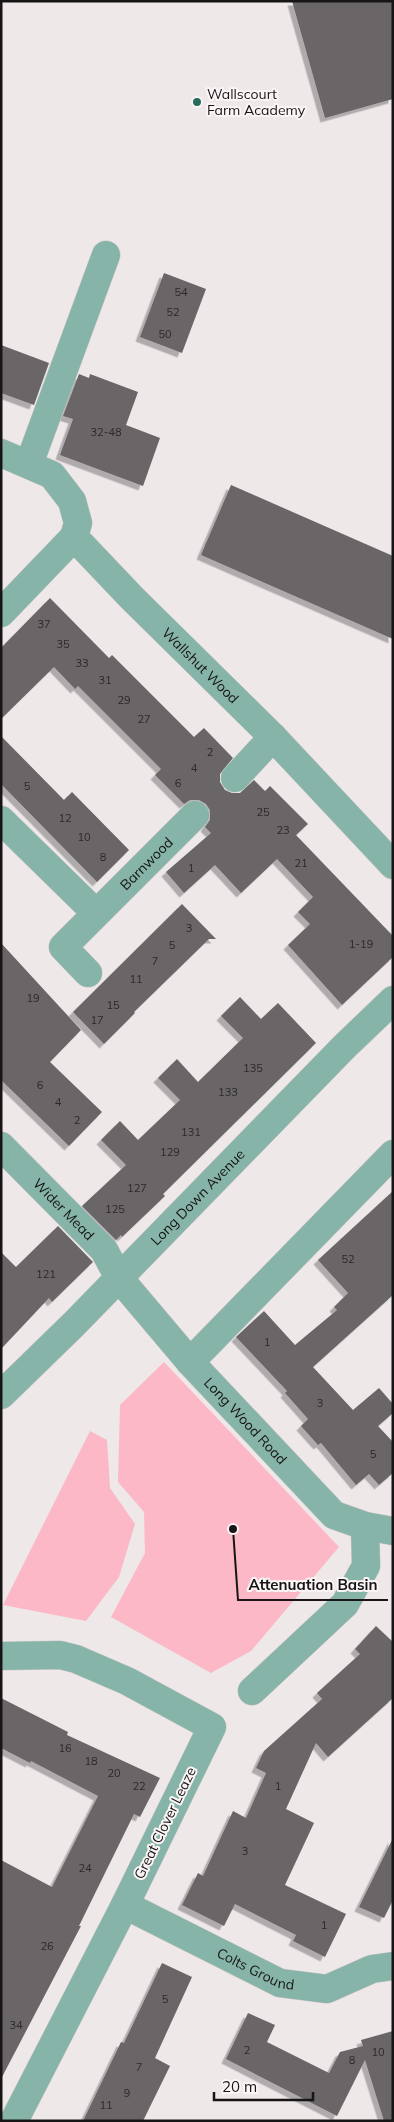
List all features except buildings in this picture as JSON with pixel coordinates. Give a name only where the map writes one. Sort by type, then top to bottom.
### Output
[{"type":"street","points":[[29,464],[106,255]]},
{"type":"street","points":[[1,452],[52,475],[72,501],[78,524],[74,537],[1,613]]},
{"type":"street","name":"Wallshut Wood","points":[[74,537],[132,598],[273,737],[393,866]]},
{"type":"street","points":[[235,778],[273,737]]},
{"type":"street","name":"Barnwood","points":[[88,973],[63,947],[195,815]]},
{"type":"street","points":[[1,820],[96,913]]},
{"type":"street","name":"Long Down Avenue","points":[[1,1395],[119,1278],[344,1047],[393,1000]]},
{"type":"street","name":"Wider Mead","points":[[1,1146],[104,1250],[119,1278]]},
{"type":"street","points":[[190,1362],[393,1154]]},
{"type":"street","name":"Long Wood Road","points":[[119,1278],[190,1362],[334,1515],[365,1526],[393,1531]]},
{"type":"street","points":[[252,1691],[345,1604],[366,1566],[365,1526]]},
{"type":"street","name":"Great Clover Leaze","points":[[1,1656],[60,1655],[76,1659],[127,1680],[212,1727],[125,1905],[14,2121]]},
{"type":"street","name":"Colts Ground","points":[[125,1905],[280,1983],[327,1989],[372,1969],[393,1966]]},
{"type":"shaded area","points":[[164,1362],[339,1547],[251,1651],[211,1673],[111,1617],[145,1553],[144,1512],[118,1482],[120,1405]]},
{"type":"shaded area","points":[[90,1431],[107,1440],[110,1488],[135,1524],[119,1577],[86,1621],[3,1605]]},
{"type":"place","name":"Wallscourt Farm Academy","points":[[197,102]]},
{"type":"place","name":"Attenuation Basin","points":[[233,1529]]}]
